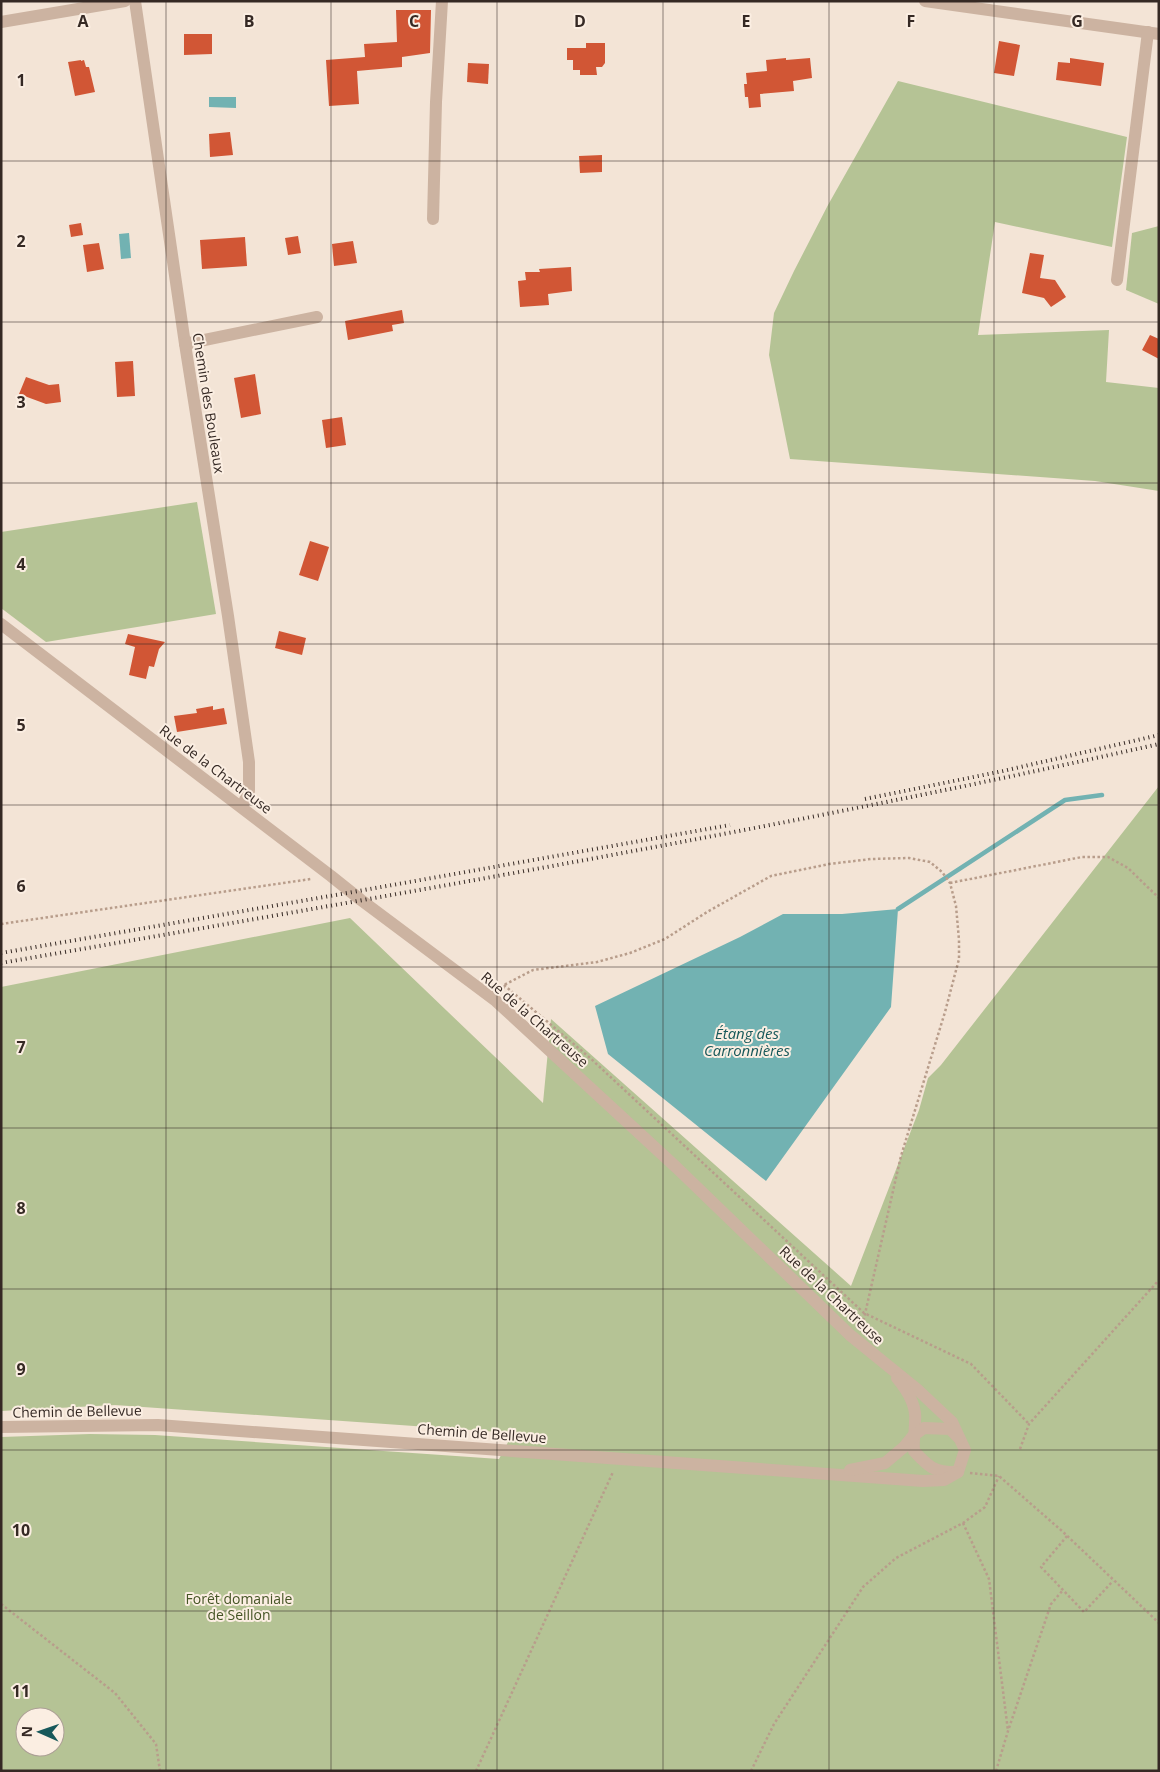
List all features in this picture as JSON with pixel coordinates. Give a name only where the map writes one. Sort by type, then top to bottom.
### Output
[{"type":"street","points":[[1,22],[125,1]]},
{"type":"street","name":"Chemin des Bouleaux","points":[[135,1],[249,762],[249,791],[242,807]]},
{"type":"street","points":[[433,219],[436,102],[442,1]]},
{"type":"street","points":[[929,2],[1153,33],[1117,280]]},
{"type":"street","points":[[185,344],[317,317]]},
{"type":"street","name":"Rue de la Chartreuse","points":[[1,624],[496,1001],[677,1168],[859,1344],[919,1390],[952,1422],[965,1450],[958,1472]]},
{"type":"street","points":[[888,1366],[905,1387],[913,1405],[916,1421],[913,1436],[914,1451],[928,1466],[941,1472],[958,1472]]},
{"type":"street","name":"Chemin de Bellevue","points":[[1,1427],[158,1425],[923,1481],[944,1480],[958,1472]]},
{"type":"street","points":[[817,1473],[858,1469],[885,1463],[924,1428],[950,1429],[960,1438]]},
{"type":"path","points":[[950,883],[1082,857],[1108,857],[1128,868],[1159,898]]},
{"type":"path","points":[[496,1001],[504,985],[532,970],[597,962],[630,953],[665,940],[707,912],[771,876],[838,863],[871,859],[910,858],[930,862],[942,872],[950,883],[956,906],[959,959],[945,1012],[901,1156],[864,1314],[859,1344]]},
{"type":"path","points":[[1,924],[332,876]]},
{"type":"path","points":[[504,985],[589,1057],[864,1314],[971,1364],[1029,1424]]},
{"type":"path","points":[[1020,1449],[1029,1424],[1159,1280]]},
{"type":"path","points":[[476,1771],[619,1458]]},
{"type":"path","points":[[958,1472],[1000,1476],[1159,1623]]},
{"type":"path","points":[[751,1771],[774,1724],[863,1586],[896,1558],[963,1523],[984,1507],[1000,1476]]},
{"type":"path","points":[[963,1523],[989,1579],[1008,1731]]},
{"type":"path","points":[[1067,1536],[1041,1567],[1084,1612],[1114,1580]]},
{"type":"path","points":[[996,1771],[1051,1604],[1063,1590]]},
{"type":"path","points":[[1,1604],[115,1693],[156,1744],[160,1771]]},
{"type":"green space","points":[[898,81],[1127,137],[1112,247],[995,222],[978,335],[1109,330],[1106,382],[1159,388],[1159,491],[1095,481],[790,459],[769,355],[774,313],[828,205]]},
{"type":"green space","points":[[1159,226],[1159,304],[1126,290],[1132,233]]},
{"type":"green space","points":[[197,502],[216,614],[46,642],[1,608],[1,532]]},
{"type":"green space","name":"Forêt domaniale de Seillon","points":[[1159,786],[1159,1771],[1,1771],[1,1437],[90,1434],[155,1435],[499,1459],[513,1433],[115,1405],[1,1411],[1,987],[350,918],[543,1103],[551,1019],[851,1286],[919,1110],[928,1078],[941,1065]]},
{"type":"water","points":[[209,97],[236,97],[236,108],[209,107]]},
{"type":"water","points":[[129,233],[131,258],[121,259],[119,234]]},
{"type":"water","name":"Étang des Carronnières","points":[[898,909],[891,1007],[766,1181],[608,1054],[595,1006],[740,937],[783,914],[842,914]]},
{"type":"building","points":[[396,10],[431,10],[430,53],[402,57],[402,67],[357,71],[359,104],[329,106],[326,60],[365,57],[364,44],[397,42]]},
{"type":"building","points":[[184,34],[212,34],[212,54],[184,55]]},
{"type":"building","points":[[999,41],[1020,45],[1014,76],[994,73]]},
{"type":"building","points":[[586,43],[605,43],[605,63],[602,67],[596,67],[597,75],[580,75],[580,70],[573,70],[573,60],[567,60],[567,48],[586,48]]},
{"type":"building","points":[[786,58],[786,60],[810,58],[812,78],[793,81],[794,91],[760,94],[761,107],[749,108],[748,97],[745,97],[744,84],[747,84],[746,73],[767,71],[766,60]]},
{"type":"building","points":[[1070,58],[1104,63],[1101,86],[1056,80],[1058,62],[1070,63]]},
{"type":"building","points":[[84,60],[86,67],[89,67],[95,92],[75,96],[68,62]]},
{"type":"building","points":[[468,63],[489,64],[488,84],[467,82]]},
{"type":"building","points":[[230,132],[233,155],[210,157],[209,134]]},
{"type":"building","points":[[602,155],[602,172],[580,173],[579,156]]},
{"type":"building","points":[[81,223],[83,235],[71,237],[69,225]]},
{"type":"building","points":[[298,236],[301,253],[288,255],[285,238]]},
{"type":"building","points":[[245,237],[247,266],[202,269],[200,240]]},
{"type":"building","points":[[353,241],[357,263],[334,266],[332,244]]},
{"type":"building","points":[[99,243],[104,269],[87,272],[83,245]]},
{"type":"building","points":[[1030,253],[1044,255],[1040,278],[1055,280],[1066,297],[1051,307],[1044,298],[1022,293]]},
{"type":"building","points":[[571,267],[572,291],[548,294],[549,305],[520,307],[518,281],[526,280],[525,272],[540,272],[539,269]]},
{"type":"building","points":[[402,310],[404,323],[392,325],[393,331],[348,340],[345,321]]},
{"type":"building","points":[[1150,335],[1159,339],[1159,359],[1142,350]]},
{"type":"building","points":[[133,361],[135,396],[117,397],[115,362]]},
{"type":"building","points":[[255,374],[261,414],[241,418],[234,378]]},
{"type":"building","points":[[26,377],[49,385],[59,384],[61,402],[46,404],[19,394]]},
{"type":"building","points":[[342,417],[346,445],[326,448],[322,420]]},
{"type":"building","points":[[310,541],[329,547],[318,581],[299,575]]},
{"type":"building","points":[[279,631],[306,638],[302,655],[275,648]]},
{"type":"building","points":[[128,634],[165,642],[159,649],[154,667],[149,666],[146,679],[129,675],[135,647],[125,644]]},
{"type":"building","points":[[213,706],[213,710],[224,708],[227,724],[177,732],[174,716],[197,713],[196,709]]},
{"type":"waterway","points":[[898,909],[1065,800],[1102,795]]},
{"type":"railway","points":[[865,799],[1003,771],[1159,735]]},
{"type":"railway","points":[[1,963],[581,861],[871,805],[1159,744]]},
{"type":"railway","points":[[1,953],[730,825]]}]
